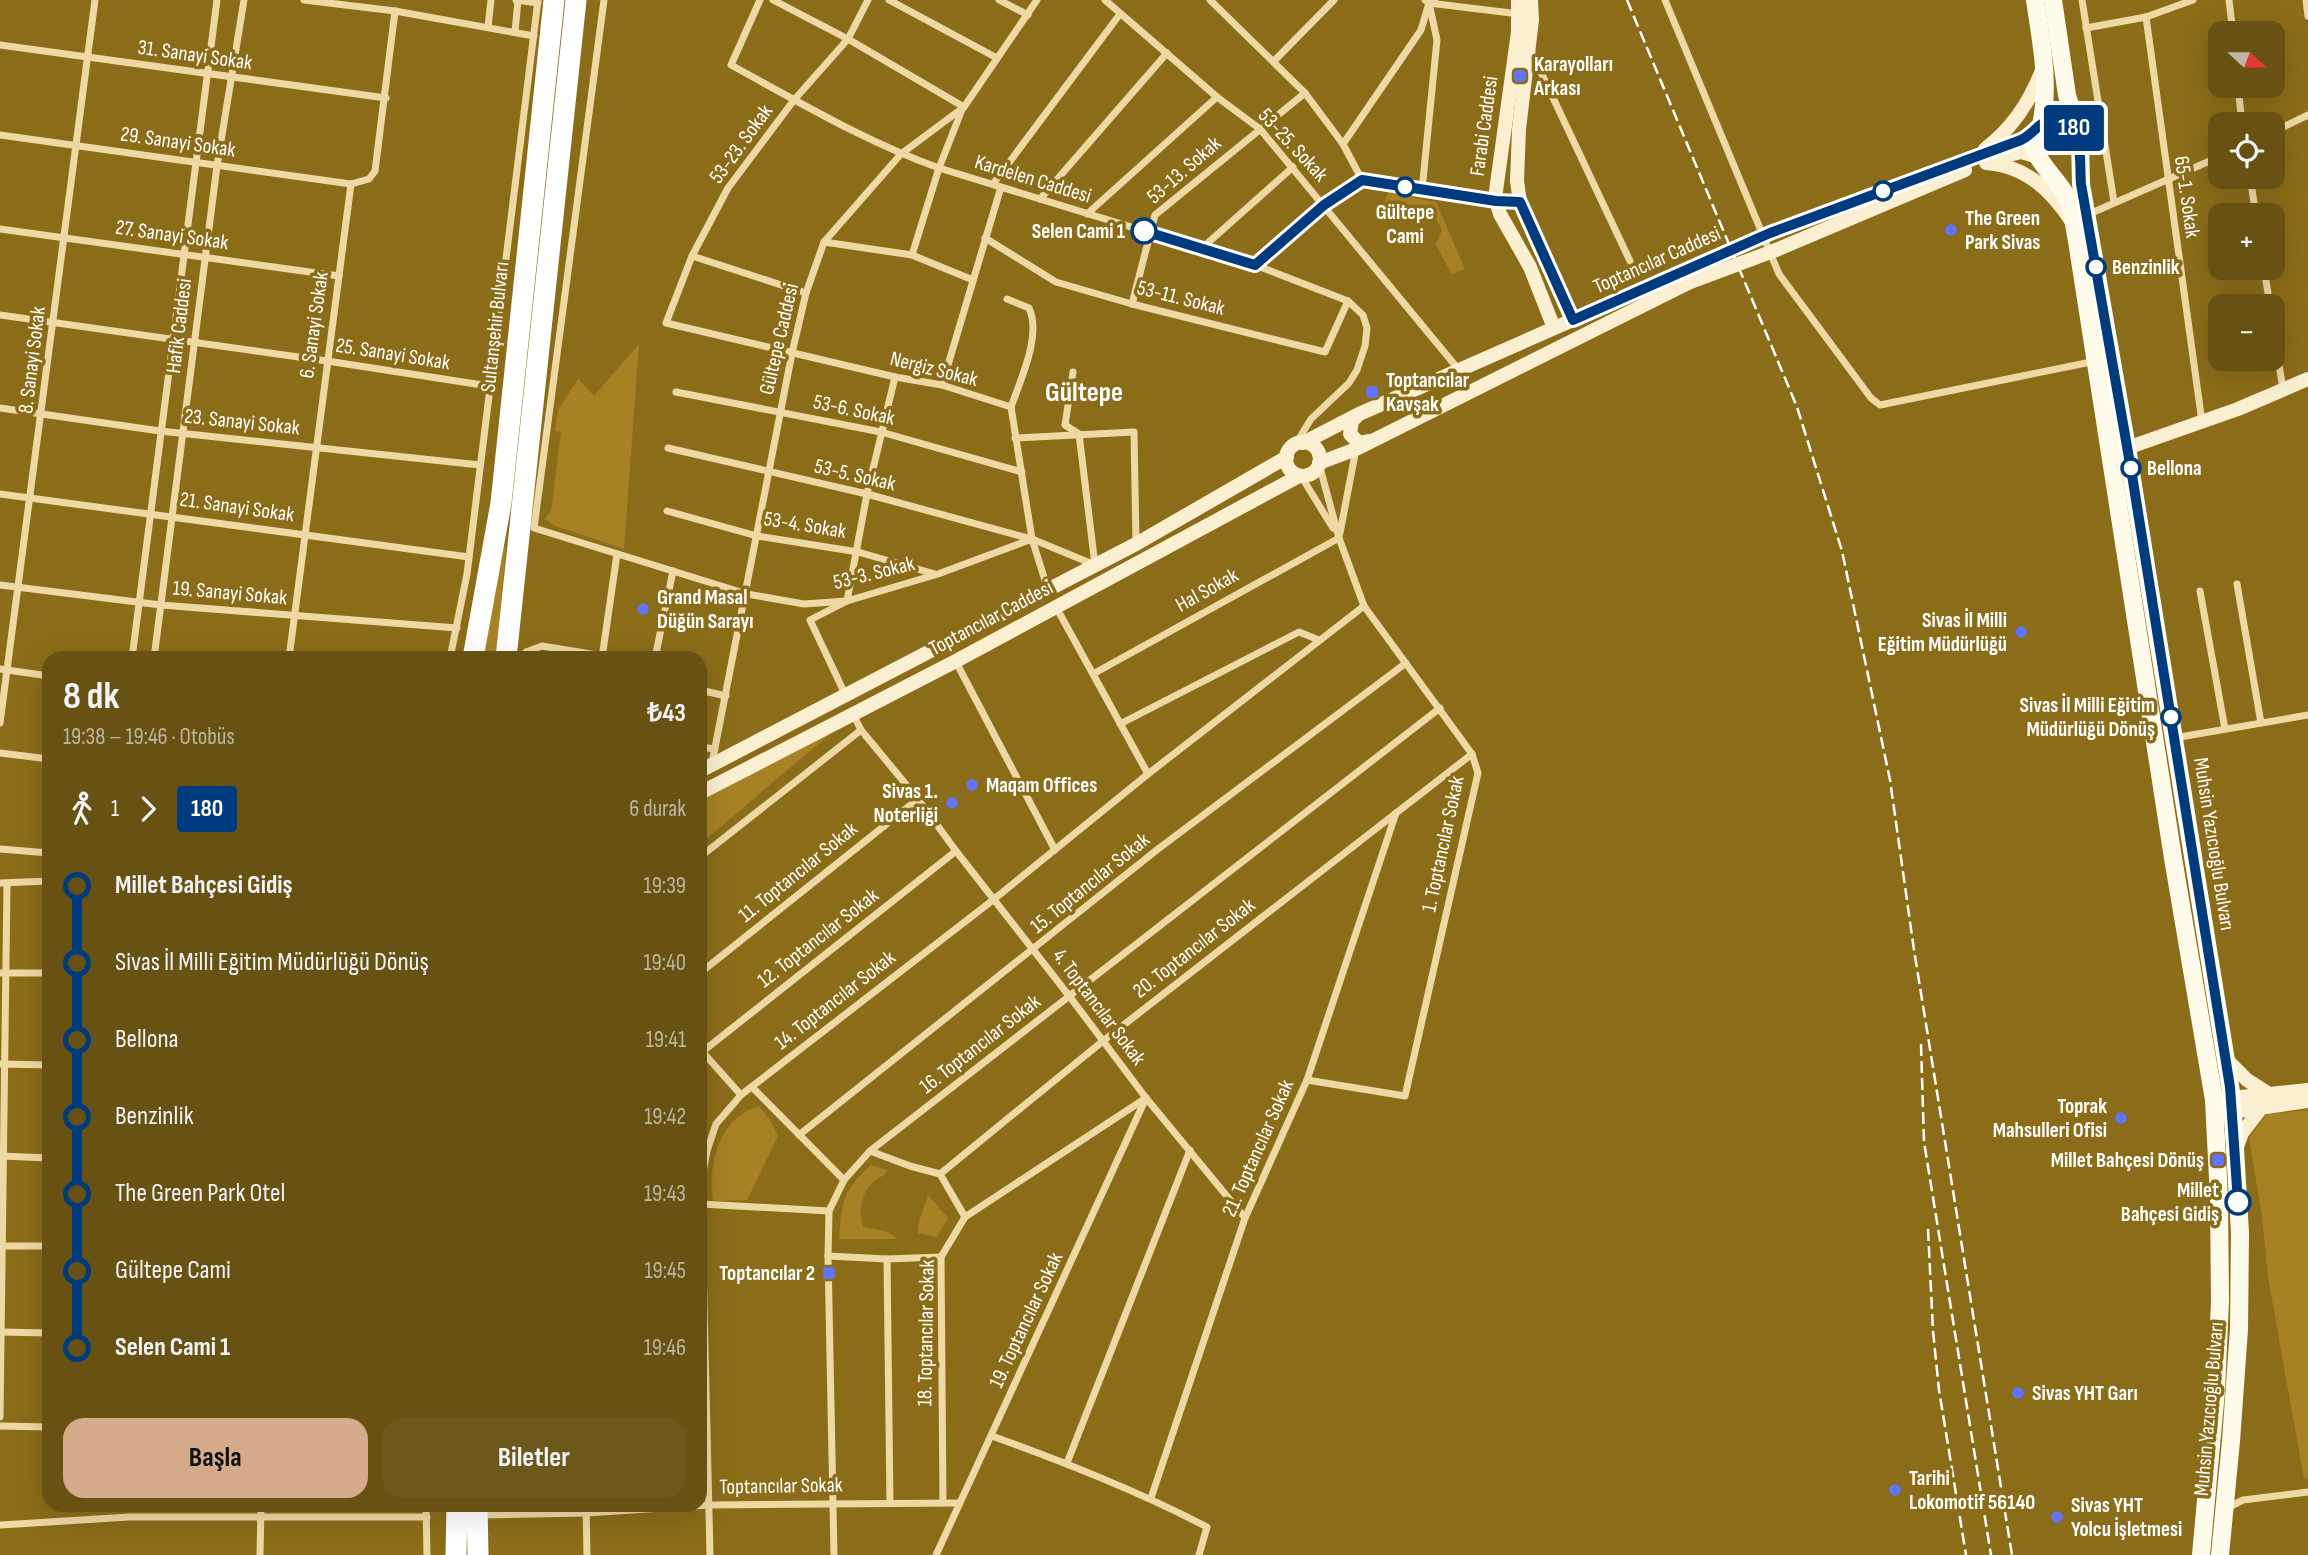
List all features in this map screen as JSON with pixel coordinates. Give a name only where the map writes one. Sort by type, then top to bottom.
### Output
[{"type":"highway","points":[[516,651],[576,0]]},
{"type":"highway","name":"Sultanşehir Bulvarı","points":[[474,651],[501,503],[543,1]]},
{"type":"highway","points":[[455,1512],[456,1555]]},
{"type":"highway","points":[[477,1512],[478,1555]]},
{"type":"main road","name":"Muhsin Yazıcıoğlu Bulvarı","points":[[2035,0],[2044,66],[2044,108],[2033,144],[2080,220],[2127,448],[2226,1059],[2219,1339],[2201,1555]]},
{"type":"main road","name":"Muhsin Yazıcıoğlu Bulvarı","points":[[2053,0],[2067,95],[2079,139],[2080,220],[2096,361],[2173,858],[2235,1152],[2240,1233],[2239,1329],[2220,1555]]},
{"type":"main road","points":[[2038,128],[2048,121],[2060,120],[2071,124],[2079,139],[2076,156],[2067,164],[2055,167],[2041,160]]},
{"type":"street","name":"8. Sanayi Sokak","points":[[0,723],[3,669],[19,587],[95,0]]},
{"type":"street","name":"Hafik Caddesi","points":[[133,651],[217,0]]},
{"type":"street","name":"Hafik Caddesi","points":[[155,651],[217,166],[244,0]]},
{"type":"street","points":[[304,0],[396,11],[534,36]]},
{"type":"street","points":[[488,27],[491,0]]},
{"type":"street","points":[[452,651],[469,557],[534,36],[543,1],[517,0],[515,32]]},
{"type":"street","name":"53-3. Sokak","points":[[604,0],[534,528],[747,593],[804,604],[846,601],[938,574],[1032,539]]},
{"type":"street","name":"Kardelen Caddesi","points":[[760,0],[731,65],[794,100],[901,154],[939,168],[1255,265],[1348,301]]},
{"type":"street","points":[[773,0],[788,3],[964,107],[939,168],[912,255]]},
{"type":"street","name":"53-23. Sokak","points":[[666,323],[692,256],[728,188],[794,100],[848,39],[868,0]]},
{"type":"street","points":[[889,0],[997,58]]},
{"type":"street","points":[[999,0],[1028,15]]},
{"type":"street","name":"Gültepe Caddesi","points":[[709,761],[726,696],[747,593],[792,353],[806,293],[824,242],[901,154],[964,107],[1037,0]]},
{"type":"street","name":"53-25. Sokak","points":[[1105,0],[1217,97],[1260,129],[1459,370]]},
{"type":"street","points":[[1274,61],[1335,0]]},
{"type":"street","name":"Farabi Caddesi","points":[[1531,0],[1517,181],[1520,202],[1573,320]]},
{"type":"street","points":[[1665,0],[1779,274],[1871,398],[1880,405],[1889,405],[2096,361]]},
{"type":"street","points":[[2082,0],[2113,202]]},
{"type":"street","points":[[2086,28],[2146,17],[2166,4],[2193,0]]},
{"type":"street","points":[[2229,0],[2232,21]]},
{"type":"street","points":[[2306,0],[2308,16]]},
{"type":"street","points":[[1429,1],[1519,7]]},
{"type":"street","points":[[1343,144],[1421,30],[1429,1]]},
{"type":"street","points":[[1422,190],[1437,40],[1429,1]]},
{"type":"street","points":[[1215,2],[1305,93],[1343,144],[1362,180]]},
{"type":"street","name":"Farabi Caddesi","points":[[1519,7],[1496,201],[1500,214],[1530,267],[1554,328]]},
{"type":"street","points":[[351,184],[369,179],[375,170],[396,11]]},
{"type":"street","points":[[942,385],[985,238],[997,185],[1120,14]]},
{"type":"street","name":"65-1. Sokak","points":[[2146,17],[2202,423]]},
{"type":"street","name":"31. Sanayi Sokak","points":[[0,45],[386,98]]},
{"type":"street","points":[[1529,45],[1630,261]]},
{"type":"street","points":[[1040,199],[1167,54]]},
{"type":"street","points":[[2044,66],[2031,98],[2019,116],[1977,160],[2019,171],[2041,183],[2080,220],[2113,202],[2208,162]]},
{"type":"street","name":"53-13. Sokak","points":[[1132,304],[1155,215],[1305,93]]},
{"type":"street","points":[[1087,214],[1217,97]]},
{"type":"street","points":[[2285,126],[2308,115]]},
{"type":"street","name":"Toptancılar Caddesi","points":[[709,761],[1136,544],[1295,448],[1359,414],[1573,320],[1685,278],[1776,250],[2021,140],[2038,128]]},
{"type":"street","name":"29. Sanayi Sokak","points":[[0,135],[351,184]]},
{"type":"street","name":"Toptancılar Caddesi","points":[[1319,464],[1356,449],[1770,233],[1977,160],[2021,152],[2041,160]]},
{"type":"street","points":[[1201,249],[1293,167]]},
{"type":"street","points":[[1255,265],[1324,205],[1362,180],[1496,201],[1520,202]]},
{"type":"street","name":"6. Sanayi Sokak","points":[[290,651],[351,184]]},
{"type":"street","name":"27. Sanayi Sokak","points":[[0,229],[339,276]]},
{"type":"street","name":"53-11. Sokak","points":[[985,238],[1056,282],[1132,304],[1325,352],[1348,301]]},
{"type":"street","points":[[824,242],[912,255],[973,280]]},
{"type":"street","points":[[692,256],[806,293]]},
{"type":"street","points":[[1007,299],[1029,308],[1033,324],[1027,363],[1011,407],[1032,539],[1048,590]]},
{"type":"street","points":[[1295,448],[1316,449],[1319,464],[1313,473],[1301,476],[1289,469],[1295,448],[1311,419],[1349,383],[1357,370],[1365,346],[1367,328],[1363,316],[1348,301]]},
{"type":"street","name":"25. Sanayi Sokak","points":[[0,315],[489,386]]},
{"type":"street","name":"Nergiz Sokak","points":[[666,323],[895,377],[942,385],[1011,407]]},
{"type":"street","points":[[2280,371],[2283,390]]},
{"type":"street","points":[[1032,539],[1095,565],[1079,435],[1065,425],[1073,372]]},
{"type":"street","points":[[845,694],[810,620],[846,601],[858,552],[867,494],[895,377]]},
{"type":"street","points":[[2127,448],[2202,423],[2308,379]]},
{"type":"street","name":"53-6. Sokak","points":[[676,392],[881,432],[1022,472]]},
{"type":"street","name":"23. Sanayi Sokak","points":[[0,408],[183,433],[480,465]]},
{"type":"street","points":[[1359,414],[1352,421],[1350,434],[1359,443],[1370,441]]},
{"type":"street","points":[[1015,438],[1133,432],[1136,544]]},
{"type":"street","name":"53-5. Sokak","points":[[668,448],[867,494],[1032,539]]},
{"type":"street","points":[[1339,538],[1356,449]]},
{"type":"street","name":"1. Toptancılar Sokak","points":[[1307,1080],[1405,1096],[1478,773],[1472,754],[1364,606],[1339,538],[1319,464]]},
{"type":"street","name":"Toptancılar Caddesi","points":[[707,789],[956,661],[1301,476]]},
{"type":"street","name":"1. Toptancılar Sokak","points":[[1301,476],[1339,538]]},
{"type":"street","name":"21. Sanayi Sokak","points":[[0,494],[469,557]]},
{"type":"street","name":"53-4. Sokak","points":[[667,511],[757,536],[858,552],[938,574]]},
{"type":"street","name":"Hal Sokak","points":[[1093,674],[1339,538]]},
{"type":"street","points":[[604,651],[617,554]]},
{"type":"street","points":[[656,651],[673,571]]},
{"type":"street","points":[[2237,584],[2261,723]]},
{"type":"street","name":"19. Sanayi Sokak","points":[[0,585],[161,605],[457,628]]},
{"type":"street","points":[[2200,591],[2225,729]]},
{"type":"street","name":"14. Toptancılar Sokak","points":[[707,1151],[716,1124],[741,1095],[993,901],[1148,774],[1364,606]]},
{"type":"street","points":[[1056,607],[1148,774]]},
{"type":"street","points":[[1120,724],[1299,632],[1319,640]]},
{"type":"street","points":[[526,651],[542,646],[570,651]]},
{"type":"street","points":[[956,661],[1055,850]]},
{"type":"street","name":"15. Toptancılar Sokak","points":[[799,1135],[1158,849],[1406,663]]},
{"type":"street","points":[[3,669],[42,675]]},
{"type":"street","points":[[707,692],[726,696]]},
{"type":"street","name":"16. Toptancılar Sokak","points":[[834,1555],[829,1211],[844,1180],[870,1151],[1440,708]]},
{"type":"street","name":"4. Toptancılar Sokak","points":[[853,714],[861,730],[918,799],[993,901],[1146,1098],[1245,1218]]},
{"type":"street","points":[[2175,738],[2308,715]]},
{"type":"street","points":[[707,851],[861,730]]},
{"type":"street","points":[[0,753],[42,758]]},
{"type":"street","name":"20. Toptancılar Sokak","points":[[940,1174],[1103,1041],[1472,754]]},
{"type":"street","name":"11. Toptancılar Sokak","points":[[707,967],[918,799]]},
{"type":"street","name":"21. Toptancılar Sokak","points":[[1151,1498],[1245,1218],[1307,1080],[1396,813]]},
{"type":"street","points":[[0,849],[42,852]]},
{"type":"street","name":"12. Toptancılar Sokak","points":[[707,1046],[956,852]]},
{"type":"street","points":[[0,1417],[4,884],[42,881]]},
{"type":"street","points":[[2,973],[42,973]]},
{"type":"street","points":[[707,1058],[741,1095]]},
{"type":"street","points":[[2226,1059],[2266,1100],[2308,1101]]},
{"type":"street","points":[[2,1064],[42,1065]]},
{"type":"street","points":[[752,1087],[844,1180]]},
{"type":"street","points":[[2224,1106],[2308,1090]]},
{"type":"street","name":"18. Toptancılar Sokak","points":[[943,1503],[941,1257],[965,1217],[1146,1098]]},
{"type":"street","name":"19. Toptancılar Sokak","points":[[936,1555],[1146,1098]]},
{"type":"street","points":[[2235,1152],[2242,1133],[2266,1100]]},
{"type":"street","points":[[1067,1463],[1190,1150]]},
{"type":"street","points":[[870,1151],[940,1174],[965,1217]]},
{"type":"street","points":[[2,1156],[42,1158]]},
{"type":"street","points":[[707,1204],[829,1211]]},
{"type":"street","points":[[2,1246],[42,1246]]},
{"type":"street","points":[[828,1256],[887,1259],[941,1257]]},
{"type":"street","points":[[887,1259],[890,1503]]},
{"type":"street","points":[[1,1332],[42,1333]]},
{"type":"street","points":[[0,1426],[42,1427]]},
{"type":"street","name":"14. Toptancılar Sokak","points":[[707,1429],[710,1555]]},
{"type":"street","points":[[992,1436],[1151,1498],[1208,1527],[1199,1555]]},
{"type":"street","points":[[2225,1488],[2232,1496],[2243,1500]]},
{"type":"street","points":[[2223,1514],[2229,1506],[2243,1500],[2308,1492]]},
{"type":"street","name":"Toptancılar Sokak","points":[[709,1504],[958,1503]]},
{"type":"street","points":[[129,1512],[129,1517]]},
{"type":"street","points":[[260,1555],[261,1512]]},
{"type":"street","points":[[427,1512],[427,1555]]},
{"type":"street","points":[[586,1512],[587,1555]]},
{"type":"street","points":[[1,1525],[129,1517],[427,1517]]},
{"type":"shaded area","points":[[2054,132],[2062,132],[2069,139],[2069,147],[2062,154],[2054,154],[2047,147],[2047,139]]},
{"type":"shaded area","points":[[1388,193],[1436,202],[1465,269],[1452,274],[1436,245],[1442,230],[1429,212],[1423,208],[1410,207],[1398,216],[1383,207]]},
{"type":"shaded area","points":[[639,344],[624,549],[555,526],[545,519],[551,511],[561,432],[555,431],[558,410],[578,379],[594,396]]},
{"type":"shaded area","points":[[500,546],[506,546],[497,651],[483,651]]},
{"type":"shaded area","points":[[836,729],[707,838],[707,794]]},
{"type":"shaded area","points":[[759,1106],[778,1136],[747,1200],[713,1201],[714,1158],[725,1131],[734,1120]]},
{"type":"shaded area","points":[[2308,1110],[2308,1478],[2304,1479],[2268,1277],[2262,1216],[2249,1138],[2267,1114]]},
{"type":"shaded area","points":[[871,1165],[887,1170],[885,1175],[872,1183],[864,1196],[861,1211],[863,1227],[886,1232],[897,1239],[839,1239],[845,1198],[854,1183]]},
{"type":"shaded area","points":[[928,1195],[948,1218],[937,1237],[918,1233]]},
{"type":"railway","points":[[1627,0],[1797,407],[1842,551],[1890,780],[1914,950],[2012,1555]]},
{"type":"railway","points":[[1921,1044],[1924,1142],[1991,1555]]},
{"type":"railway","points":[[1928,1229],[1939,1390],[1966,1555]]},
{"type":"bus line","name":"180","points":[[1144,231],[1255,265],[1324,205],[1362,180],[1496,201],[1520,202],[1573,320],[1770,233],[2021,140],[2048,121],[2054,119],[2071,124],[2080,139],[2081,184],[2132,475],[2230,1087],[2238,1202]]},
{"type":"place","name":"Karayolları Arkası","points":[[1520,76]]},
{"type":"place","name":"Gültepe Cami","points":[[1405,187]]},
{"type":"place","name":"The Green Park Sivas","points":[[1951,230]]},
{"type":"place","name":"Selen Cami 1","points":[[1144,231]]},
{"type":"place","name":"Benzinlik","points":[[2096,267]]},
{"type":"place","name":"Toptancılar Kavşak","points":[[1372,392]]},
{"type":"place","name":"Bellona","points":[[2131,468]]},
{"type":"place","name":"Grand Masal Düğün Sarayı","points":[[643,609]]},
{"type":"place","name":"Sivas İl Milli Eğitim Müdürlüğü","points":[[2021,632]]},
{"type":"place","name":"Sivas İl Milli Eğitim Müdürlüğü Dönüş","points":[[2171,717]]},
{"type":"place","name":"Maqam Offices","points":[[972,785]]},
{"type":"place","name":"Sivas 1. Noterliği","points":[[952,803]]},
{"type":"place","name":"Toprak Mahsulleri Ofisi","points":[[2121,1118]]},
{"type":"place","name":"Millet Bahçesi Dönüş","points":[[2218,1160]]},
{"type":"place","name":"Millet Bahçesi Gidiş","points":[[2238,1202]]},
{"type":"place","name":"Toptancılar 2","points":[[829,1273]]},
{"type":"place","name":"Sivas YHT Garı","points":[[2018,1393]]},
{"type":"place","name":"Tarihi Lokomotif 56140","points":[[1895,1490]]},
{"type":"place","name":"Sivas YHT Yolcu İşletmesi","points":[[2057,1517]]},
{"type":"district","name":"Gültepe","points":[[1084,392]]}]
